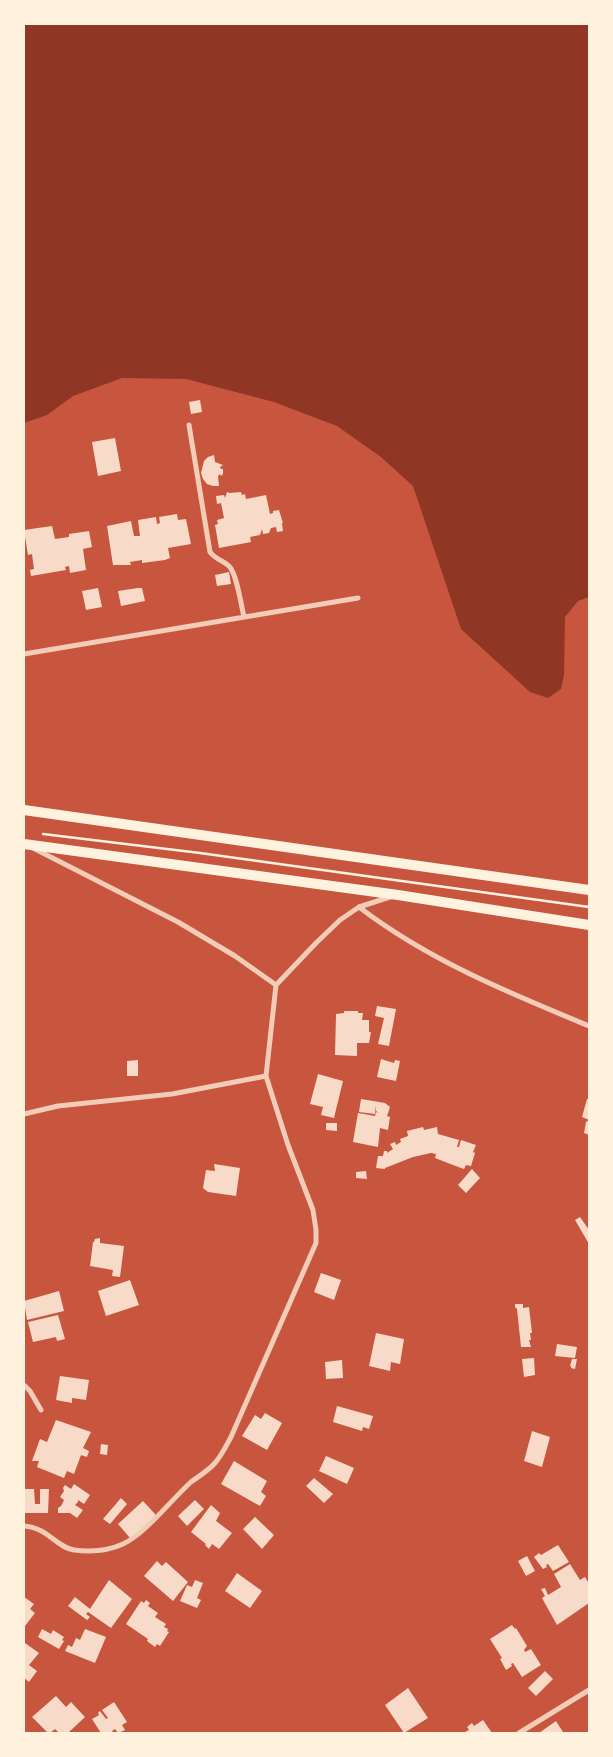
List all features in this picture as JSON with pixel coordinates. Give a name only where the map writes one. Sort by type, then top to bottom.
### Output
[{"type":"main road","points":[[24,810],[589,890]]},
{"type":"main road","points":[[24,844],[398,895],[589,925]]},
{"type":"street","points":[[189,425],[210,552],[214,558],[224,563],[233,571],[244,618]]},
{"type":"street","points":[[24,654],[358,598]]},
{"type":"street","points":[[24,844],[178,922],[235,956],[276,985]]},
{"type":"street","points":[[24,1526],[44,1532],[63,1547],[72,1550],[105,1550],[124,1544],[137,1536],[192,1481],[213,1466],[221,1456],[316,1243],[313,1210],[288,1145],[266,1076],[276,985],[340,920],[359,906],[398,895]]},
{"type":"street","points":[[359,906],[385,926],[427,953],[505,991],[589,1026]]},
{"type":"street","points":[[24,1114],[58,1106],[172,1094],[266,1076]]},
{"type":"street","points":[[24,1385],[30,1391],[41,1410]]},
{"type":"street","points":[[519,1733],[589,1690]]},
{"type":"path","points":[[43,834],[200,853],[589,907]]},
{"type":"shaded area","points":[[24,24],[589,24],[589,597],[578,601],[565,617],[564,675],[561,689],[548,698],[530,692],[461,629],[413,486],[381,457],[337,426],[274,402],[186,379],[122,378],[73,396],[47,415],[24,423]]},
{"type":"building","points":[[200,400],[202,412],[191,414],[189,402]]},
{"type":"building","points":[[115,438],[121,471],[98,476],[92,442]]},
{"type":"building","points":[[214,455],[215,462],[223,465],[220,467],[223,469],[223,474],[218,476],[219,486],[207,484],[201,473],[204,461]]},
{"type":"building","points":[[227,492],[241,492],[242,495],[245,494],[246,499],[266,495],[270,514],[273,511],[279,510],[283,531],[277,532],[276,527],[271,528],[269,533],[263,534],[262,529],[260,535],[250,537],[251,542],[219,548],[215,525],[218,524],[217,520],[224,518],[221,503],[217,504],[216,496],[224,495],[225,498]]},
{"type":"building","points":[[177,514],[178,520],[186,519],[191,544],[168,548],[170,558],[165,560],[142,563],[142,560],[130,562],[131,565],[113,565],[107,526],[131,521],[134,536],[140,536],[138,520],[156,517],[157,524],[160,523],[159,517]]},
{"type":"building","points":[[52,526],[55,539],[69,537],[69,534],[89,531],[92,547],[83,549],[86,570],[70,573],[69,566],[65,567],[66,570],[31,576],[30,570],[34,569],[32,554],[28,555],[24,530]]},
{"type":"building","points":[[229,572],[231,584],[217,586],[215,575]]},
{"type":"building","points":[[98,588],[102,607],[86,610],[82,591]]},
{"type":"building","points":[[142,588],[145,601],[121,606],[118,591]]},
{"type":"building","points":[[377,1006],[396,1009],[389,1046],[378,1044],[384,1018],[375,1016]]},
{"type":"building","points":[[344,1011],[358,1011],[358,1013],[363,1013],[362,1020],[369,1020],[369,1032],[371,1032],[369,1043],[357,1043],[357,1056],[335,1055],[336,1014],[344,1013]]},
{"type":"building","points":[[381,1059],[394,1063],[395,1060],[400,1061],[396,1081],[377,1077]]},
{"type":"building","points":[[138,1060],[138,1076],[127,1076],[127,1061]]},
{"type":"building","points":[[318,1074],[343,1081],[334,1118],[321,1115],[323,1107],[310,1104]]},
{"type":"building","points":[[361,1099],[385,1103],[390,1107],[387,1116],[390,1117],[388,1130],[380,1128],[378,1147],[353,1142],[358,1113],[375,1116],[376,1112],[379,1113],[376,1111],[376,1105],[375,1114],[359,1112]]},
{"type":"building","points":[[587,1099],[589,1099],[589,1120],[582,1117]]},
{"type":"building","points":[[589,1120],[589,1135],[584,1133],[586,1122]]},
{"type":"building","points":[[326,1123],[337,1123],[337,1131],[326,1130]]},
{"type":"building","points":[[423,1127],[424,1130],[437,1127],[438,1134],[459,1140],[457,1147],[459,1147],[461,1140],[476,1145],[471,1166],[466,1165],[464,1169],[435,1158],[436,1154],[431,1153],[413,1157],[385,1169],[376,1168],[378,1156],[383,1156],[384,1151],[387,1151],[387,1153],[393,1149],[390,1144],[395,1142],[396,1145],[401,1142],[400,1139],[408,1136],[407,1131]]},
{"type":"building","points":[[214,1164],[240,1168],[236,1196],[208,1192],[203,1188],[206,1170],[215,1171]]},
{"type":"building","points":[[472,1169],[480,1178],[466,1193],[458,1185]]},
{"type":"building","points":[[366,1171],[367,1179],[356,1178],[356,1172]]},
{"type":"building","points":[[580,1217],[589,1230],[589,1244],[575,1220]]},
{"type":"building","points":[[100,1238],[100,1243],[124,1246],[120,1277],[112,1276],[113,1270],[90,1266],[93,1242],[95,1239]]},
{"type":"building","points":[[321,1273],[341,1280],[334,1300],[314,1292]]},
{"type":"building","points":[[130,1280],[139,1305],[106,1316],[98,1291]]},
{"type":"building","points":[[59,1291],[64,1311],[27,1320],[24,1301]]},
{"type":"building","points":[[515,1304],[523,1304],[523,1308],[529,1307],[532,1333],[530,1333],[531,1340],[529,1340],[531,1347],[521,1347]]},
{"type":"building","points":[[58,1315],[65,1339],[57,1341],[56,1337],[33,1342],[28,1322]]},
{"type":"building","points":[[376,1333],[404,1339],[400,1364],[391,1362],[390,1371],[369,1366]]},
{"type":"building","points":[[557,1344],[577,1347],[575,1358],[555,1356]]},
{"type":"building","points":[[534,1358],[535,1375],[524,1377],[522,1359]]},
{"type":"building","points":[[572,1359],[577,1359],[575,1369],[570,1366]]},
{"type":"building","points":[[342,1360],[343,1378],[326,1379],[325,1362]]},
{"type":"building","points":[[60,1376],[89,1380],[86,1400],[72,1398],[72,1403],[56,1400]]},
{"type":"building","points":[[337,1406],[373,1416],[369,1429],[363,1427],[362,1431],[333,1422]]},
{"type":"building","points":[[265,1413],[282,1423],[267,1450],[242,1436],[255,1415],[261,1419]]},
{"type":"building","points":[[56,1420],[91,1432],[83,1448],[89,1451],[87,1457],[81,1455],[74,1474],[67,1471],[64,1478],[37,1467],[39,1461],[32,1461],[40,1439],[47,1442]]},
{"type":"building","points":[[532,1431],[550,1437],[542,1467],[524,1461]]},
{"type":"building","points":[[101,1444],[108,1445],[107,1455],[100,1454]]},
{"type":"building","points":[[326,1456],[354,1468],[347,1484],[319,1471]]},
{"type":"building","points":[[234,1461],[267,1481],[261,1492],[266,1496],[260,1506],[221,1484]]},
{"type":"building","points":[[314,1478],[333,1494],[324,1503],[306,1486]]},
{"type":"building","points":[[74,1484],[90,1495],[84,1504],[78,1500],[75,1505],[83,1510],[77,1518],[70,1513],[58,1513],[58,1508],[64,1500],[60,1497],[64,1491],[63,1488],[65,1485],[71,1489]]},
{"type":"building","points":[[24,1489],[34,1489],[35,1504],[40,1504],[40,1489],[49,1489],[48,1513],[24,1513]]},
{"type":"building","points":[[121,1498],[127,1504],[110,1524],[103,1519]]},
{"type":"building","points":[[195,1500],[204,1509],[187,1526],[178,1516]]},
{"type":"building","points":[[143,1501],[155,1514],[156,1519],[130,1538],[118,1524]]},
{"type":"building","points":[[211,1505],[220,1513],[216,1521],[232,1533],[219,1549],[212,1544],[209,1549],[206,1544],[191,1532]]},
{"type":"building","points":[[255,1517],[274,1535],[262,1549],[243,1529]]},
{"type":"building","points":[[558,1545],[569,1562],[553,1571],[548,1564],[543,1569],[534,1557]]},
{"type":"building","points":[[527,1556],[535,1571],[526,1576],[518,1561]]},
{"type":"building","points":[[157,1561],[162,1566],[166,1562],[188,1582],[173,1601],[144,1576]]},
{"type":"building","points":[[570,1564],[580,1580],[585,1577],[589,1582],[589,1603],[557,1625],[542,1598],[545,1596],[541,1589],[545,1588],[548,1595],[561,1587],[554,1574]]},
{"type":"building","points":[[237,1573],[262,1591],[250,1608],[225,1591]]},
{"type":"building","points":[[109,1580],[132,1599],[111,1628],[88,1612],[86,1614],[90,1617],[87,1620],[68,1606],[75,1597],[90,1609]]},
{"type":"building","points":[[195,1580],[203,1583],[197,1598],[201,1600],[197,1608],[180,1601],[187,1585],[192,1587]]},
{"type":"building","points":[[24,1597],[34,1604],[30,1609],[35,1613],[25,1626]]},
{"type":"building","points":[[146,1600],[150,1603],[148,1606],[158,1613],[155,1617],[166,1624],[164,1627],[169,1632],[160,1646],[157,1644],[155,1647],[147,1641],[148,1639],[126,1624],[141,1601],[144,1603]]},
{"type":"building","points":[[512,1625],[516,1628],[527,1646],[524,1650],[525,1652],[531,1649],[541,1665],[522,1677],[513,1663],[506,1670],[500,1659],[502,1658],[490,1639]]},
{"type":"building","points":[[42,1629],[51,1634],[53,1630],[64,1637],[62,1640],[64,1641],[59,1649],[38,1637]]},
{"type":"building","points":[[85,1629],[106,1637],[95,1663],[65,1651],[68,1645],[72,1647],[76,1638],[80,1640]]},
{"type":"building","points":[[25,1643],[39,1653],[29,1665],[37,1671],[29,1682],[24,1678]]},
{"type":"building","points":[[545,1671],[553,1679],[536,1696],[528,1688]]},
{"type":"building","points":[[408,1688],[428,1718],[404,1733],[385,1705]]},
{"type":"building","points":[[56,1696],[66,1707],[71,1702],[85,1717],[68,1733],[59,1733],[55,1729],[48,1733],[32,1717]]},
{"type":"building","points":[[114,1702],[127,1722],[122,1725],[125,1730],[118,1733],[115,1729],[112,1731],[114,1733],[101,1733],[92,1719],[99,1715],[100,1711],[106,1719],[108,1718],[102,1710]]},
{"type":"building","points":[[483,1720],[492,1733],[463,1733],[469,1730],[467,1727],[472,1723],[474,1726]]},
{"type":"building","points":[[556,1721],[563,1732],[539,1733]]}]
